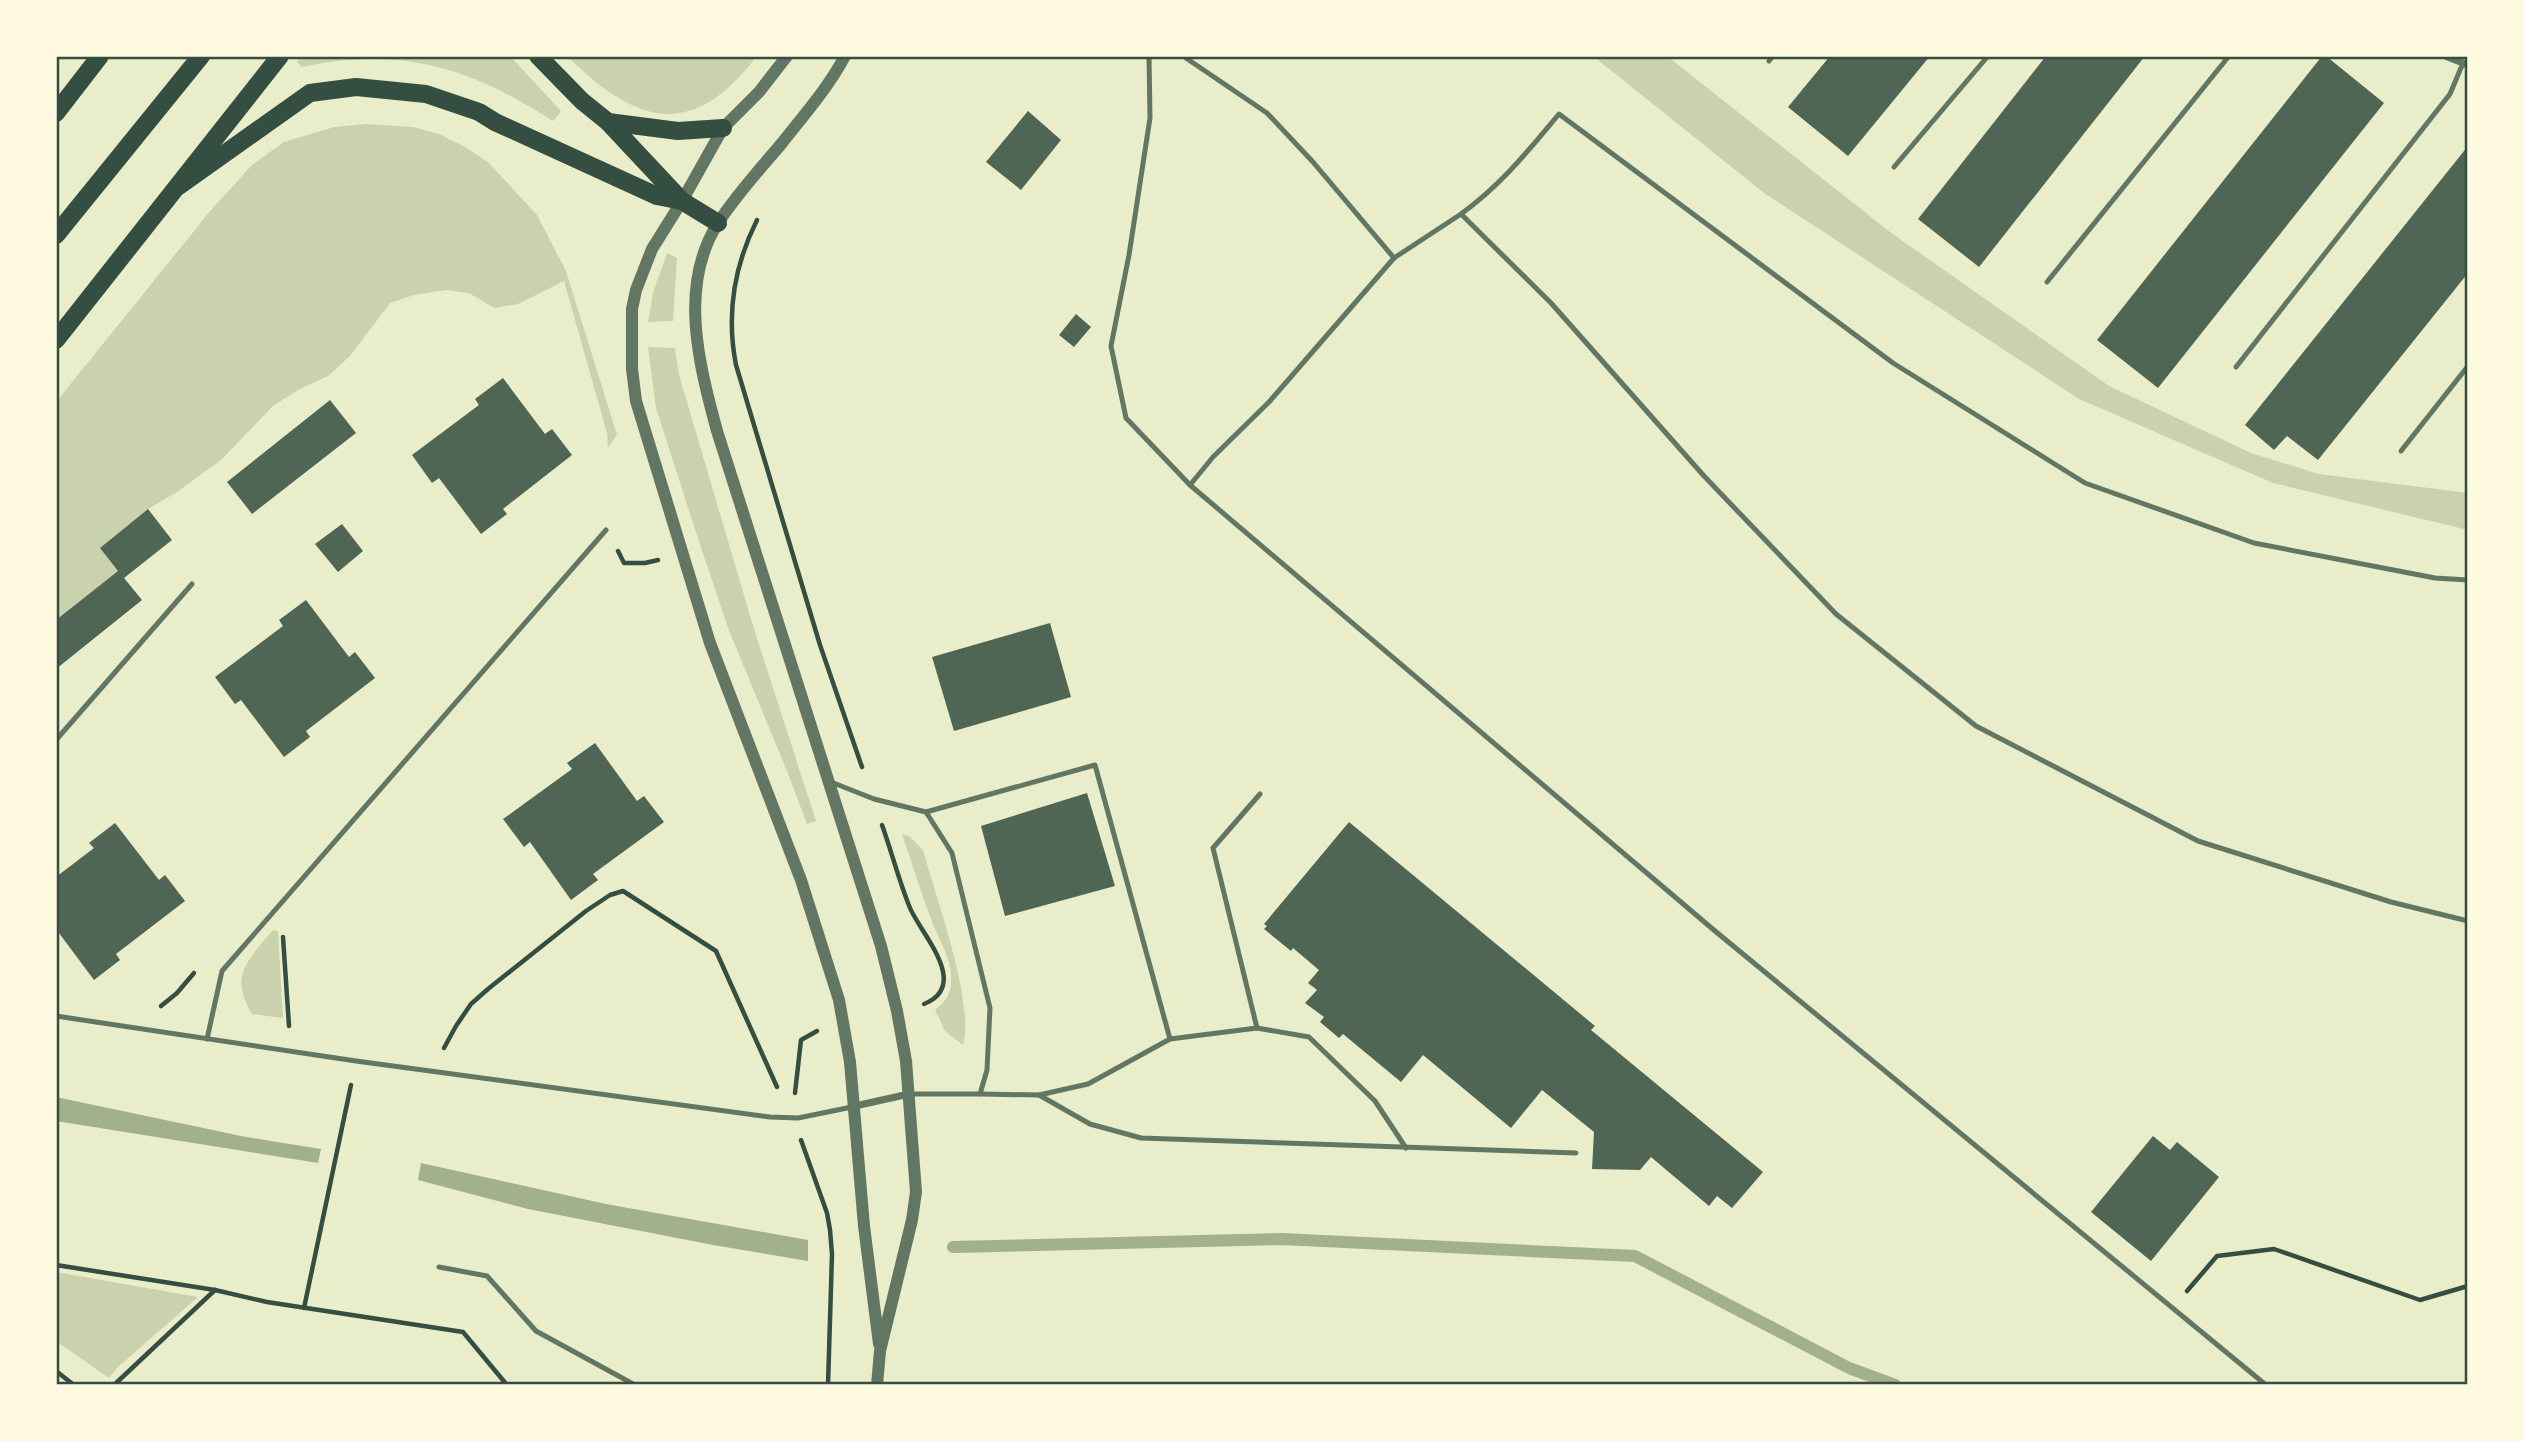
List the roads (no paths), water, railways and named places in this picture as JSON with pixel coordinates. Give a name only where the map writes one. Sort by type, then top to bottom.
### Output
[{"type":"main road","points":[[56,113],[100,56]]},
{"type":"main road","points":[[56,234],[201,56]]},
{"type":"main road","points":[[56,340],[280,56]]},
{"type":"main road","points":[[538,56],[582,101],[608,122],[682,201],[718,223]]},
{"type":"main road","points":[[179,186],[310,93],[356,87],[426,93],[479,112],[495,122],[657,196],[682,201]]},
{"type":"main road","points":[[608,122],[678,131],[723,128]]},
{"type":"street","points":[[787,56],[759,92],[723,128],[652,249],[632,309],[632,369],[636,401],[710,643],[801,880],[832,974],[844,1025],[855,1106],[864,1226],[880,1351]]},
{"type":"street","points":[[845,56],[813,103],[718,223],[709,241],[698,277],[695,304],[702,374],[717,431],[886,967],[897,1011],[910,1094],[916,1192],[912,1220],[880,1351],[877,1385]]},
{"type":"street","points":[[2445,56],[2466,64]]},
{"type":"street","points":[[855,1106],[910,1094]]},
{"type":"lane","points":[[1149,56],[1150,118],[1129,255],[1111,346],[1126,418],[1190,485],[1715,931],[2266,1385]]},
{"type":"lane","points":[[1183,56],[1267,113],[1313,162],[1394,258]]},
{"type":"lane","points":[[1894,167],[1988,56]]},
{"type":"lane","points":[[2047,282],[2230,56]]},
{"type":"lane","points":[[2236,367],[2450,94],[2466,64]]},
{"type":"lane","points":[[1190,485],[1213,457],[1269,402],[1394,258],[1489,194],[1506,178],[1559,114],[1893,363],[2085,483],[2254,543],[2435,578],[2468,580]]},
{"type":"lane","points":[[1461,214],[1551,303],[1704,476],[1836,614],[1976,726],[2198,841],[2391,902],[2468,921]]},
{"type":"lane","points":[[2401,451],[2468,366]]},
{"type":"lane","points":[[207,1039],[222,971],[606,530]]},
{"type":"lane","points":[[56,740],[192,583]]},
{"type":"lane","points":[[828,781],[874,799],[926,812],[1095,765],[1170,1039]]},
{"type":"lane","points":[[1257,1028],[1213,848],[1260,794]]},
{"type":"lane","points":[[926,812],[952,853],[990,1008],[987,1070],[981,1094]]},
{"type":"lane","points":[[56,1016],[356,1061],[769,1116],[798,1118],[855,1106]]},
{"type":"lane","points":[[910,1094],[1039,1095],[1088,1084],[1170,1039],[1257,1028],[1309,1037],[1375,1101],[1406,1148]]},
{"type":"lane","points":[[1039,1095],[1090,1124],[1141,1138],[1576,1153]]},
{"type":"lane","points":[[439,1267],[487,1276],[536,1331],[635,1385]]},
{"type":"waterway","points":[[953,1247],[1282,1239],[1635,1256],[1849,1368],[1895,1385]]}]
